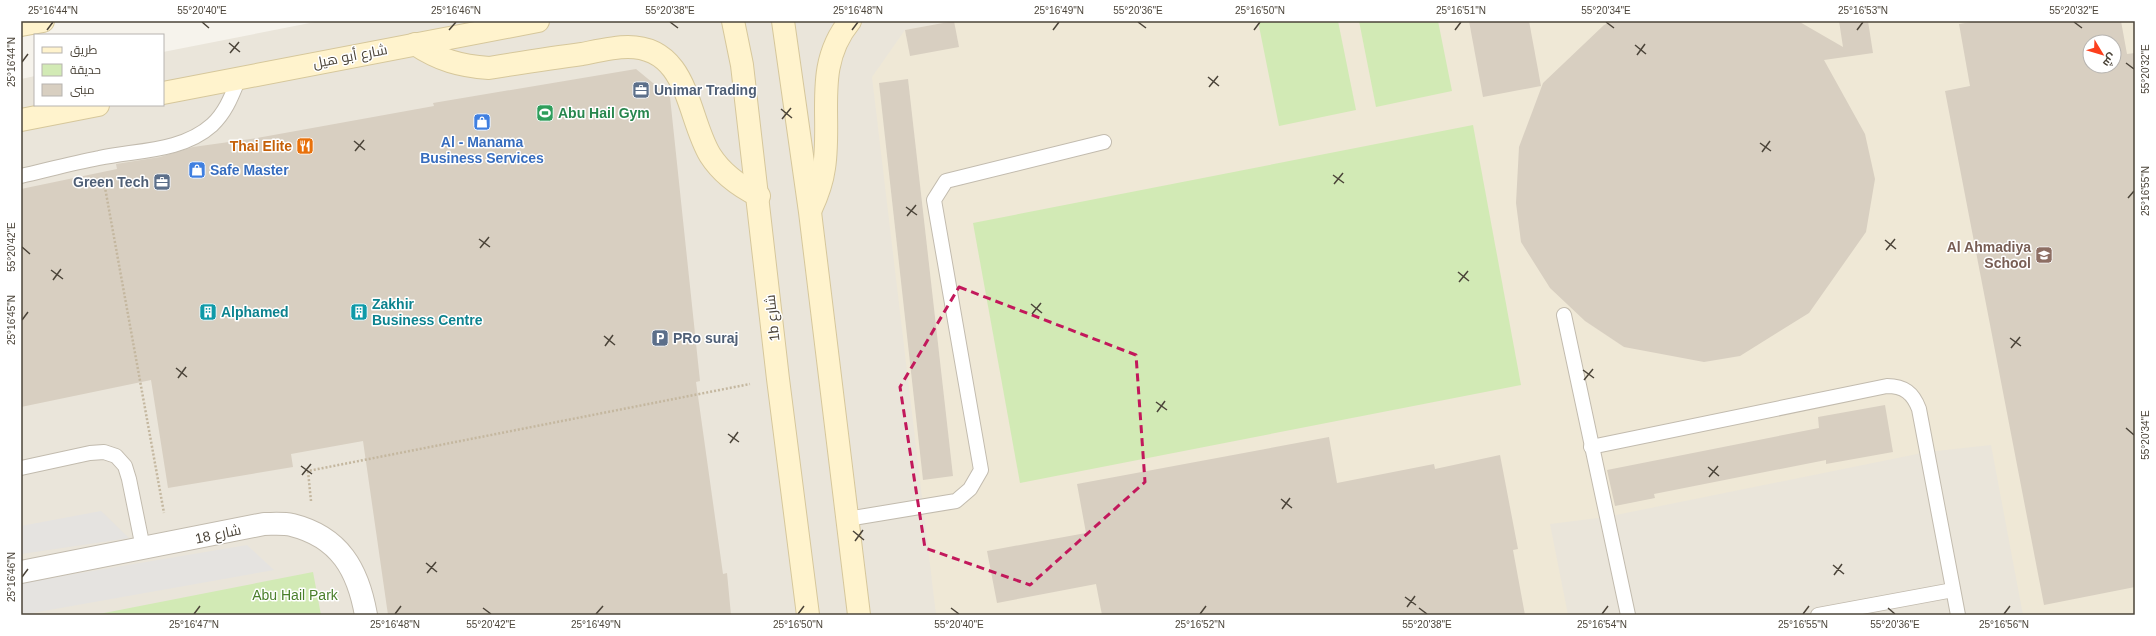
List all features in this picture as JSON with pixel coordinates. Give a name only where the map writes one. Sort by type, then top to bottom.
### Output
[{"type":"street","points":[[21,25],[43,21]]},
{"type":"street","name":"شارع أبو هيل","points":[[164,93],[538,21]]},
{"type":"street","name":"1b شارع","points":[[733,21],[742,65],[778,379],[808,615]]},
{"type":"street","points":[[783,21],[810,212],[859,615]]},
{"type":"street","points":[[810,212],[819,191],[824,168],[828,64],[843,30],[850,21]]},
{"type":"street","points":[[415,44],[431,54],[449,62],[467,66],[489,68],[628,47],[654,53],[663,59],[679,76],[710,154],[720,169],[732,180],[758,196]]},
{"type":"street","points":[[21,120],[93,106]]},
{"type":"street","name":"شارع 18","points":[[21,572],[142,548],[170,544],[264,524],[290,525],[315,533],[336,548],[352,568],[362,592],[366,615]]},
{"type":"lane","points":[[21,176],[99,158],[178,144],[196,137],[212,126],[225,112],[239,78]]},
{"type":"lane","points":[[847,519],[956,501],[970,489],[981,470],[934,200],[946,182],[1104,142]]},
{"type":"lane","points":[[1564,315],[1628,615]]},
{"type":"lane","points":[[1591,446],[1887,386],[1898,386],[1908,390],[1916,398],[1919,408],[1958,615]]},
{"type":"lane","points":[[21,468],[90,453],[104,452],[116,456],[125,466],[142,548]]},
{"type":"lane","points":[[1818,615],[1953,590]]},
{"type":"path","points":[[99,158],[170,544]]},
{"type":"path","points":[[315,533],[308,470],[778,379]]},
{"type":"highlighted area","points":[[959,287],[1136,355],[1145,482],[1030,585],[925,548],[900,387]]},
{"type":"shaded area","points":[[320,21],[2135,21],[2135,615],[21,615],[21,79],[34,76],[34,106],[164,106],[164,52]]},
{"type":"shaded area","points":[[953,21],[2135,21],[2135,615],[2023,615],[1991,445],[1927,452],[1606,517],[1550,524],[1568,615],[936,615],[872,77],[905,30]]},
{"type":"shaded area","points":[[101,511],[129,538],[21,554],[21,526]]},
{"type":"shaded area","points":[[247,545],[274,570],[21,615],[21,583]]},
{"type":"green space","points":[[1258,21],[1338,21],[1356,110],[1279,126]]},
{"type":"green space","points":[[1359,21],[1438,21],[1452,91],[1376,107]]},
{"type":"green space","points":[[1473,125],[1521,385],[1020,483],[973,223]]},
{"type":"green space","name":"Abu Hail Park","points":[[313,572],[321,615],[94,615]]},
{"type":"building","points":[[954,21],[959,47],[910,56],[905,30]]},
{"type":"building","points":[[1469,21],[1529,21],[1541,86],[1483,97]]},
{"type":"building","points":[[1612,21],[1798,21],[1843,47],[1839,21],[1868,21],[1873,53],[1824,60],[1865,134],[1875,179],[1866,232],[1809,313],[1740,356],[1704,362],[1624,347],[1585,321],[1550,288],[1521,242],[1516,203],[1519,147],[1543,83],[1604,25]]},
{"type":"building","name":"Al Ahmadiya School","points":[[1977,21],[2121,21],[2127,54],[2135,53],[2135,587],[2044,605],[1945,91],[1970,86],[1959,24]]},
{"type":"building","points":[[636,69],[670,97],[700,381],[696,382],[723,574],[727,573],[731,615],[388,615],[363,441],[291,454],[293,467],[168,488],[151,380],[21,407],[21,189],[117,169],[116,164],[160,157],[193,147],[257,138],[434,106],[433,103]]},
{"type":"building","points":[[908,79],[953,476],[923,480],[879,83]]},
{"type":"building","points":[[1885,405],[1893,452],[1826,464],[1826,460],[1654,494],[1655,498],[1615,506],[1607,470],[1819,428],[1818,417]]},
{"type":"building","points":[[1329,437],[1337,483],[1434,464],[1435,469],[1500,455],[1518,549],[1513,550],[1525,615],[1102,615],[1096,584],[997,603],[987,551],[1086,533],[1077,484]]},
{"type":"place","name":"Unimar Trading","points":[[641,90]]},
{"type":"place","name":"Abu Hail Gym","points":[[545,113]]},
{"type":"place","name":"Al - Manama Business Services","points":[[482,122]]},
{"type":"place","name":"Thai Elite","points":[[305,146]]},
{"type":"place","name":"Safe Master","points":[[197,170]]},
{"type":"place","name":"Green Tech","points":[[162,182]]},
{"type":"place","name":"Al Ahmadiya School","points":[[2044,255]]},
{"type":"place","name":"Alphamed","points":[[208,312]]},
{"type":"place","name":"Zakhir Business Centre","points":[[359,312]]},
{"type":"place","name":"PRo suraj","points":[[660,338]]}]
